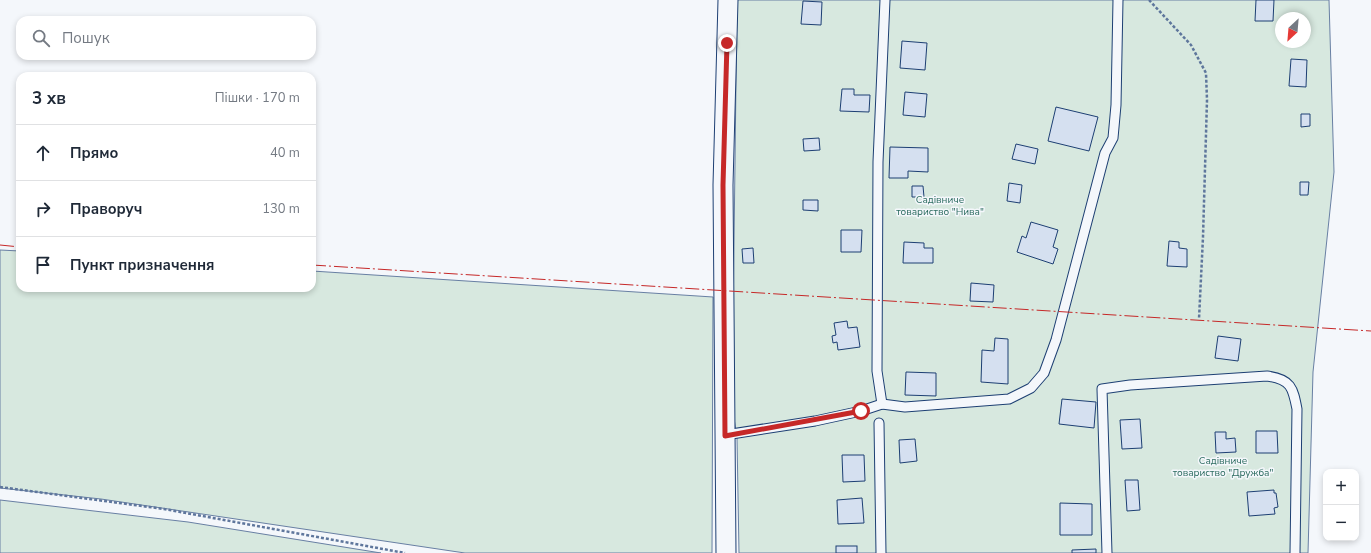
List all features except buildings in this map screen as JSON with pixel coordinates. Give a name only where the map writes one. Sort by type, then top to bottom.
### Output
[{"type":"street","points":[[726,553],[723,185],[728,0]]},
{"type":"lane","points":[[882,404],[877,370],[878,162],[885,0]]},
{"type":"lane","points":[[725,436],[815,421],[861,411],[882,404],[905,407],[1010,399],[1032,388],[1044,373],[1056,340],[1105,153],[1113,138],[1116,105],[1118,0]]},
{"type":"lane","points":[[1107,553],[1102,389],[1130,385],[1267,376],[1281,378],[1293,390],[1297,410],[1296,553]]},
{"type":"lane","points":[[879,424],[881,553]]},
{"type":"path","points":[[1149,0],[1191,45],[1206,73],[1203,237],[1199,319]]},
{"type":"path","points":[[0,488],[164,509],[405,553]]},
{"type":"green space","name":"Садівниче товариство \"Нива\"","points":[[737,0],[1329,0],[1334,172],[1313,372],[1308,553],[739,553],[737,437],[732,406]]},
{"type":"green space","points":[[0,250],[16,251],[16,292],[316,292],[316,271],[713,297],[712,553],[465,553],[101,499],[0,488]]},
{"type":"green space","points":[[0,500],[188,522],[381,553],[0,553]]},
{"type":"power","points":[[0,245],[16,247]]},
{"type":"power","points":[[316,265],[1371,331]]},
{"type":"route","points":[[727,43],[723,185],[725,436],[764,428],[815,421],[861,411]]},
{"type":"park label","name":"Садівниче товариство \"Дружба\"","points":[[1223,466]]}]
